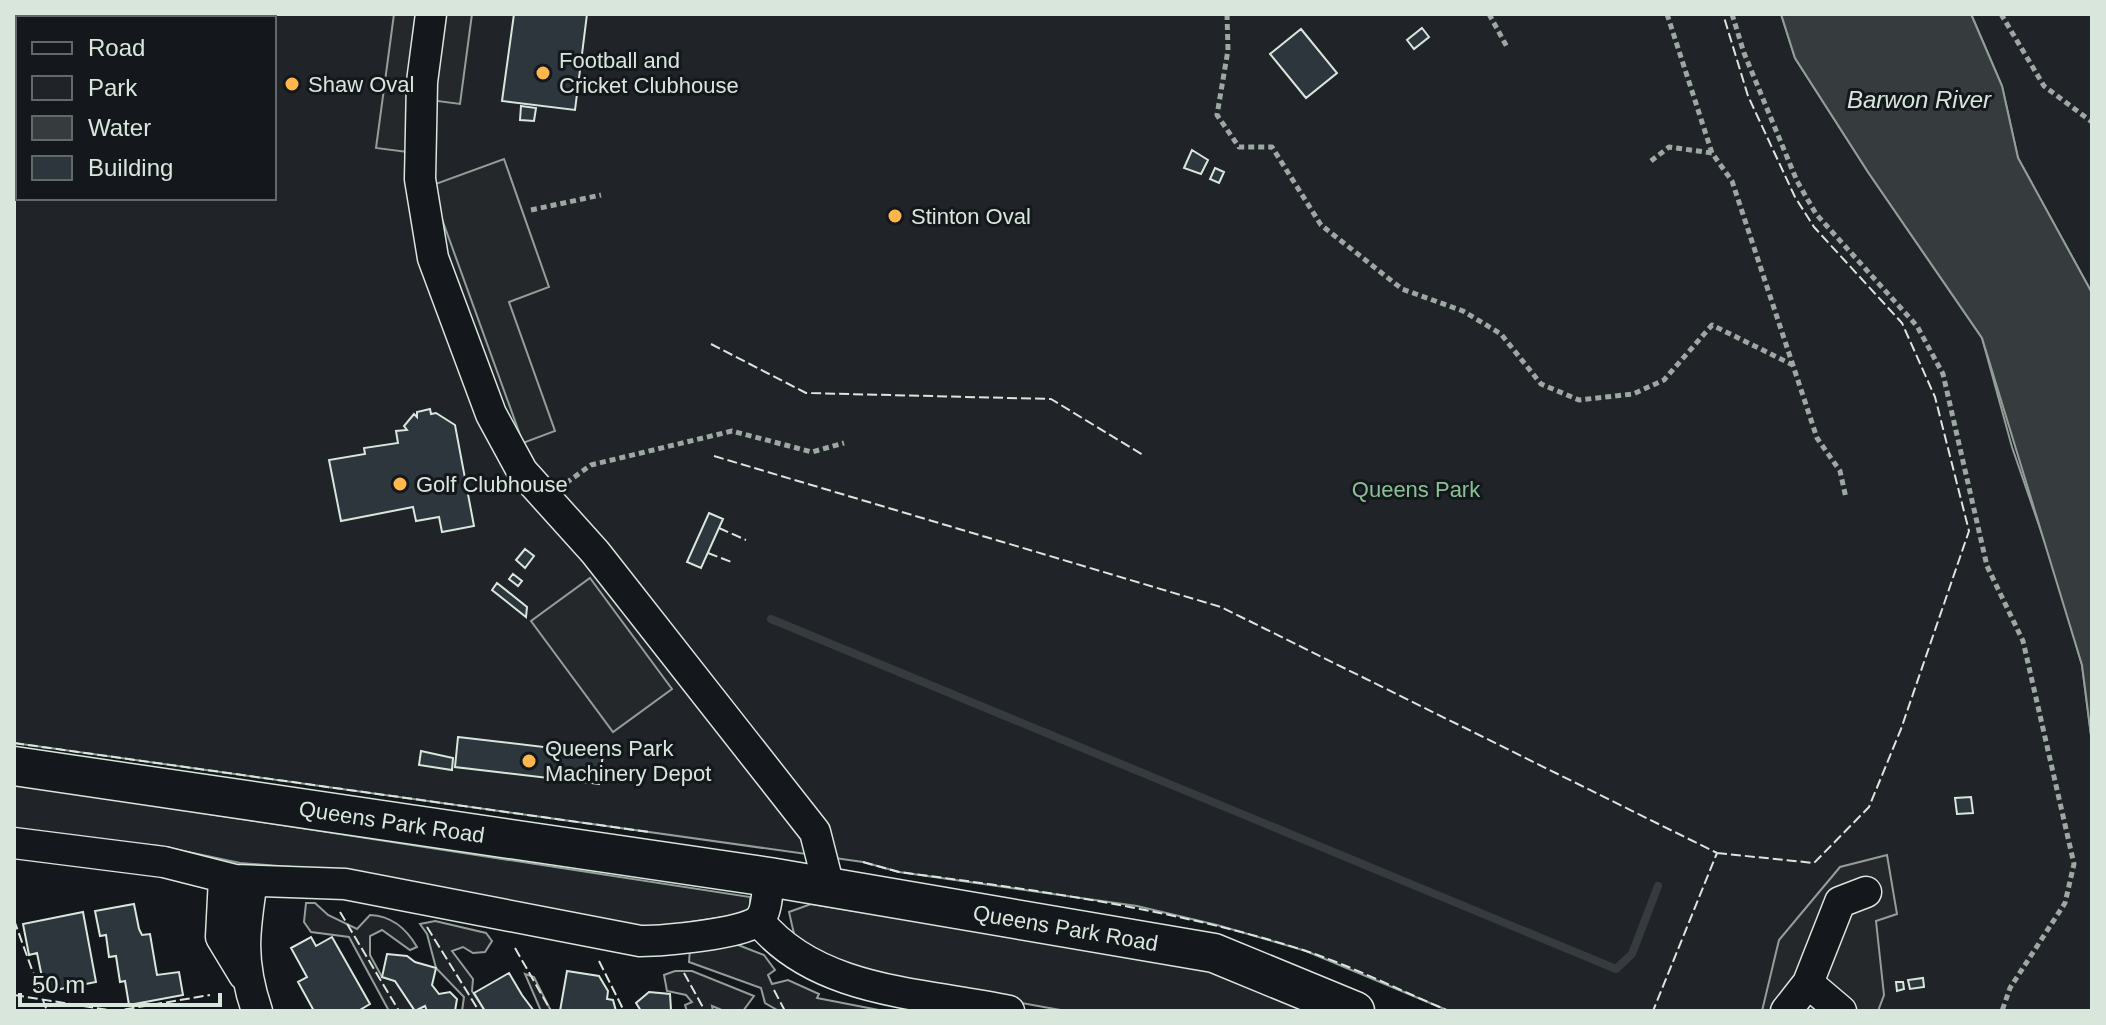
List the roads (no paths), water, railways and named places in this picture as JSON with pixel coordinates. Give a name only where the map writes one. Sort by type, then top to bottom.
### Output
[{"type":"main road","name":"Queens Park Road","points":[[14,766],[769,877],[1214,953],[1355,1011]]},
{"type":"street","points":[[431,14],[422,82],[420,179],[433,258],[491,414],[522,471],[614,576],[815,832],[829,887]]},
{"type":"street","points":[[14,843],[164,862],[238,880],[330,882],[640,941],[685,939],[759,921],[764,912],[769,877]]},
{"type":"street","points":[[238,880],[221,937],[247,980],[257,1011]]},
{"type":"street","points":[[1786,1011],[1808,983],[1840,902],[1866,892]]},
{"type":"street","points":[[759,921],[787,950],[830,973],[994,1010]]},
{"type":"street","points":[[1808,983],[1841,1011]]},
{"type":"water","name":"Barwon River","points":[[1781,14],[1971,14],[2002,86],[2018,158],[2092,293],[2092,743],[2082,665],[1982,338],[1868,172],[1795,58]]},
{"type":"waterway","points":[[771,619],[1616,969],[1632,954],[1658,886]]},
{"type":"place","name":"Football and Cricket Clubhouse","points":[[543,73]]},
{"type":"place","name":"Shaw Oval","points":[[292,84]]},
{"type":"place","name":"Stinton Oval","points":[[895,216]]},
{"type":"place","name":"Golf Clubhouse","points":[[400,484]]},
{"type":"place","name":"Queens Park Machinery Depot","points":[[529,761]]},
{"type":"park label","name":"Queens Park","points":[[1416,489]]}]
